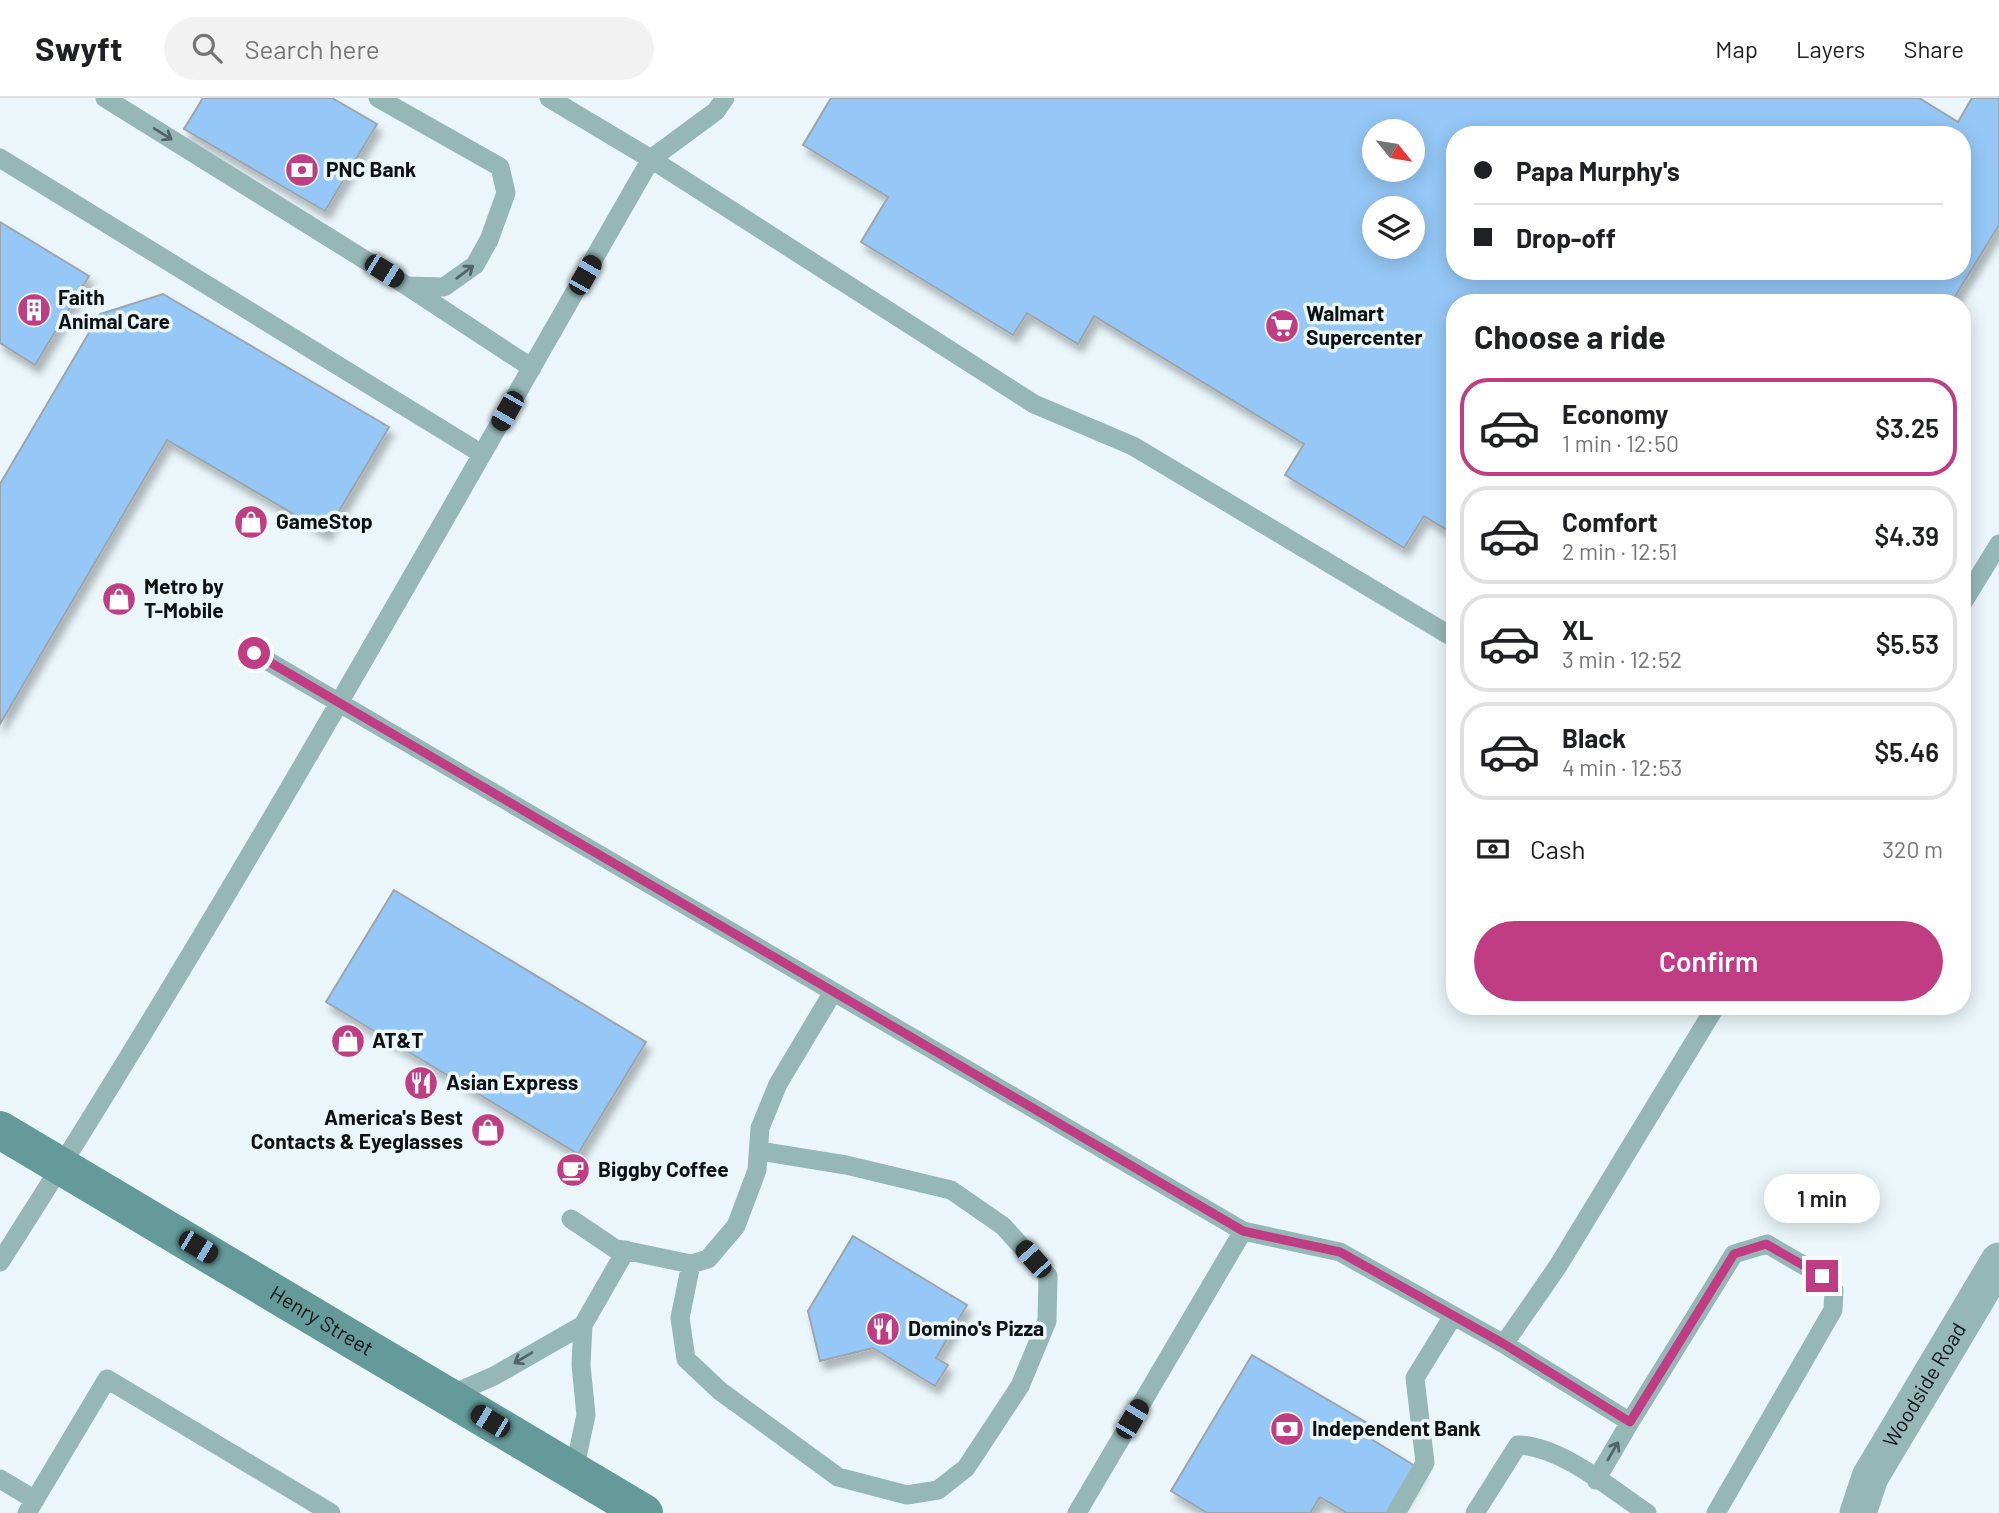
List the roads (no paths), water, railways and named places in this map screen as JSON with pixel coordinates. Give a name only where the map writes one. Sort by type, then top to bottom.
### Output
[{"type":"main road","name":"Henry Street","points":[[0,1130],[644,1513]]},
{"type":"street","name":"Woodside Road","points":[[1858,1513],[1870,1477],[1999,1261]]},
{"type":"lane","points":[[105,98],[407,286],[532,368]]},
{"type":"lane","points":[[378,98],[500,167],[506,192],[489,240],[475,265],[444,287],[407,286]]},
{"type":"lane","points":[[549,98],[651,159],[1034,404],[1133,446],[1446,633]]},
{"type":"lane","points":[[0,1262],[62,1166],[338,702],[651,159],[716,111],[725,98]]},
{"type":"lane","points":[[0,158],[482,454]]},
{"type":"lane","points":[[1971,589],[1999,544]]},
{"type":"lane","points":[[254,653],[1243,1231],[1340,1252],[1504,1344],[1630,1422]]},
{"type":"lane","points":[[571,1219],[614,1248],[691,1264],[708,1259],[736,1226],[757,1170],[760,1128],[778,1084],[833,992]]},
{"type":"lane","points":[[1504,1344],[1558,1266],[1711,1015]]},
{"type":"lane","points":[[691,1264],[680,1318],[686,1359],[720,1391],[838,1477],[907,1495],[938,1490],[966,1468],[1020,1386],[1047,1321],[1048,1276],[1003,1226],[951,1190],[846,1166],[759,1151]]},
{"type":"lane","points":[[1077,1513],[1243,1231]]},
{"type":"lane","points":[[1596,1480],[1734,1254],[1766,1244],[1822,1276],[1834,1290],[1833,1310],[1716,1513]]},
{"type":"lane","points":[[574,1471],[586,1415],[580,1365],[583,1325],[626,1250]]},
{"type":"lane","points":[[1396,1513],[1425,1463],[1415,1378],[1453,1315]]},
{"type":"lane","points":[[448,1396],[494,1376],[583,1325]]},
{"type":"lane","points":[[0,1479],[31,1507],[107,1379],[331,1513]]},
{"type":"lane","points":[[1475,1513],[1518,1445],[1538,1445],[1647,1513]]},
{"type":"place","name":"PNC Bank","points":[[302,170]]},
{"type":"place","name":"Faith Animal Care","points":[[34,310]]},
{"type":"place","name":"Walmart Supercenter","points":[[1282,326]]},
{"type":"place","name":"GameStop","points":[[251,522]]},
{"type":"place","name":"Metro by T-Mobile","points":[[119,599]]},
{"type":"place","name":"AT&T","points":[[348,1041]]},
{"type":"place","name":"Asian Express","points":[[421,1083]]},
{"type":"place","name":"America's Best Contacts & Eyeglasses","points":[[488,1130]]},
{"type":"place","name":"Biggby Coffee","points":[[573,1170]]},
{"type":"place","name":"Domino's Pizza","points":[[883,1329]]},
{"type":"place","name":"Independent Bank","points":[[1287,1429]]}]
